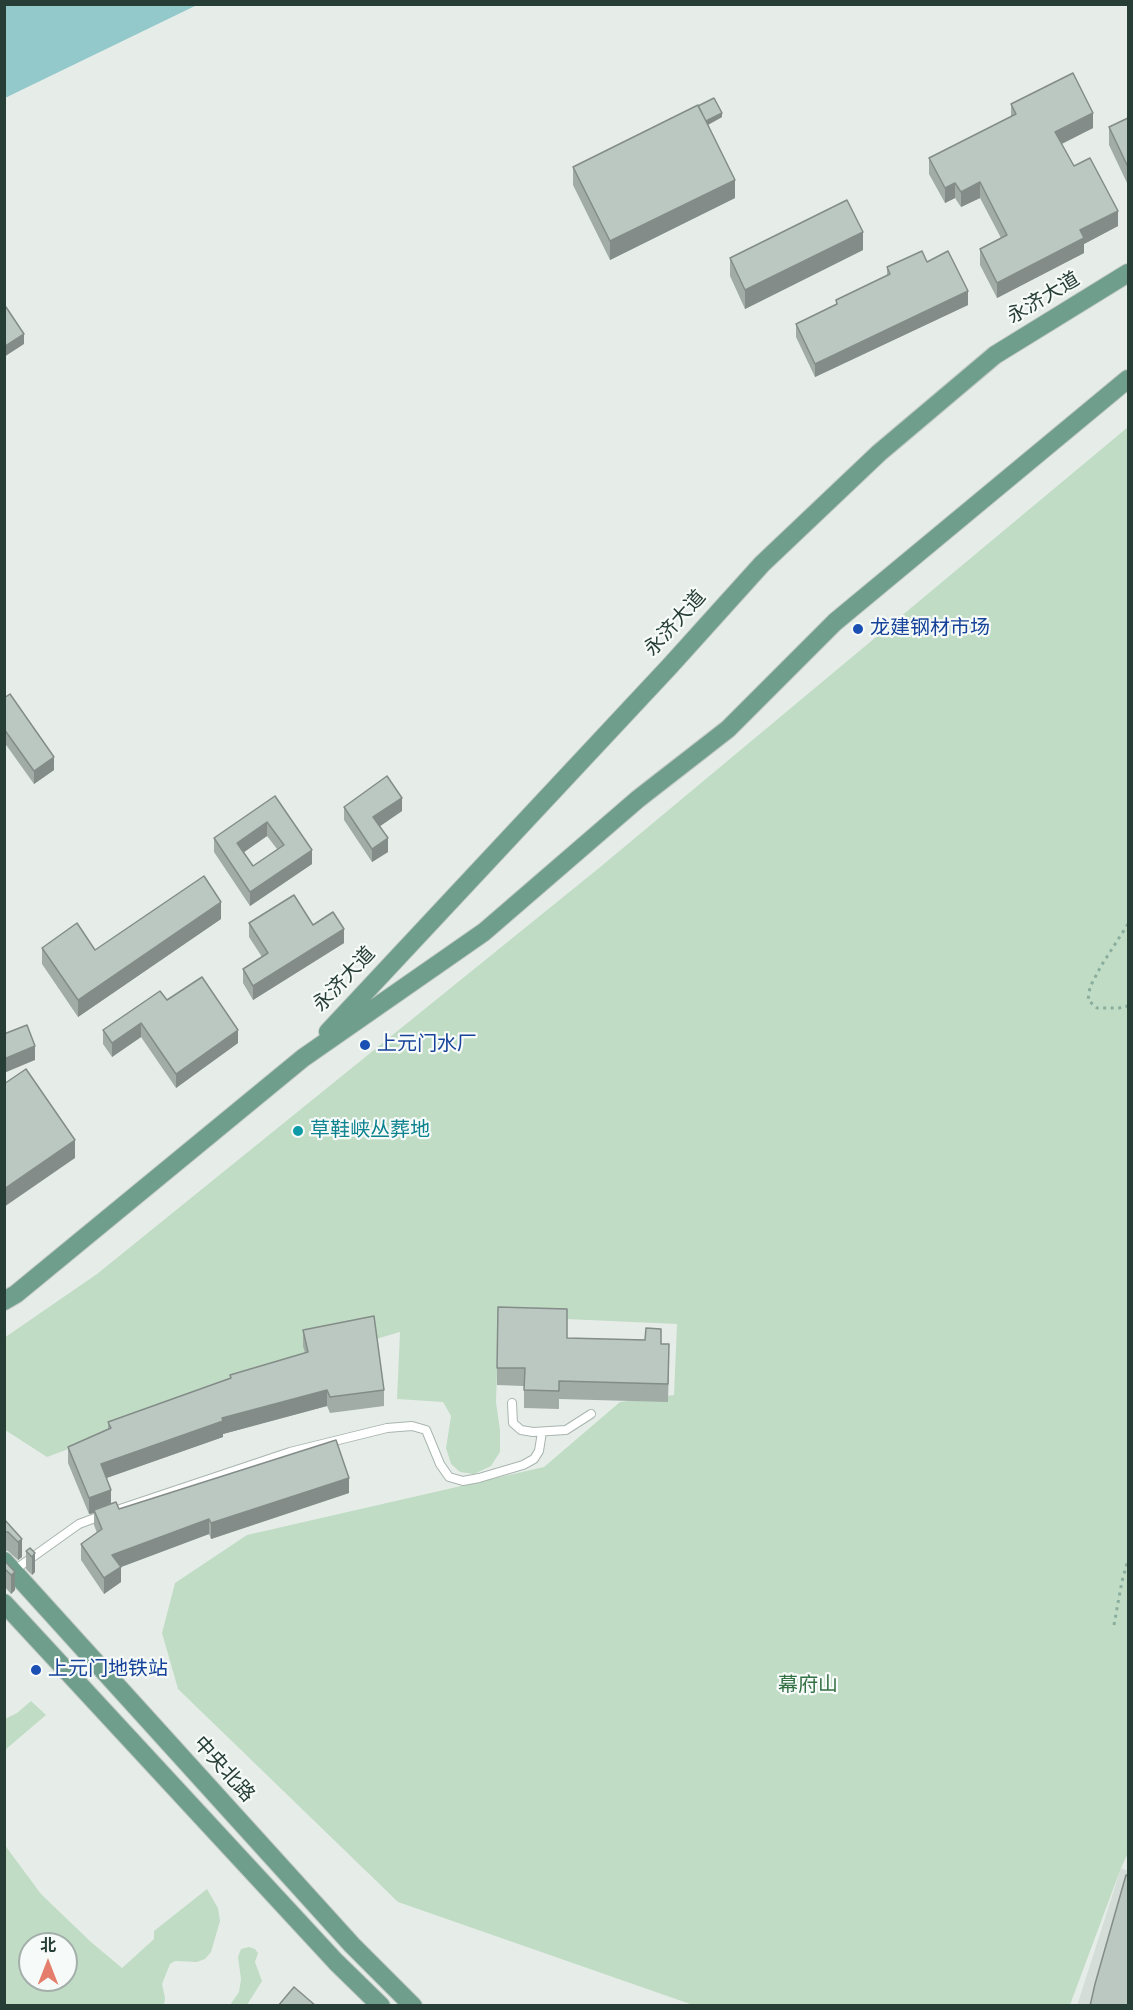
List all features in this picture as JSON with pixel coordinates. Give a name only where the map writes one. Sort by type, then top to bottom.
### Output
[{"type":"main road","name":"永济大道","points":[[303,1058],[670,666],[762,564],[879,453],[995,355],[1128,273]]},
{"type":"main road","name":"永济大道","points":[[4,1301],[16,1294],[303,1058],[484,932],[638,799],[728,729],[835,622],[1128,379]]},
{"type":"main road","name":"中央北路","points":[[9,1566],[352,1945],[413,2006]]},
{"type":"main road","points":[[4,1603],[336,1962],[381,2006]]},
{"type":"lane","points":[[512,1403],[513,1424],[521,1430],[542,1432],[566,1430],[591,1414]]},
{"type":"lane","points":[[9,1566],[79,1524],[290,1452],[387,1428],[412,1426],[426,1430],[440,1464],[449,1477],[463,1481],[523,1465],[534,1459],[539,1451],[542,1432]]},
{"type":"path","points":[[1128,924],[1101,966],[1090,987],[1088,1000],[1097,1008],[1128,1006]]},
{"type":"path","points":[[1114,1625],[1128,1560]]},
{"type":"shaded area","points":[[1121,1868],[1128,1871],[1128,2005],[1077,2006]]},
{"type":"green space","name":"幕府山","points":[[1128,427],[1128,1853],[1070,2005],[693,2005],[398,1902],[178,1689],[162,1633],[175,1583],[247,1535],[544,1467],[620,1402],[674,1395],[677,1324],[499,1316],[496,1402],[500,1452],[491,1466],[474,1474],[460,1472],[451,1464],[446,1448],[451,1416],[443,1402],[397,1399],[400,1332],[325,1354],[47,1457],[5,1430],[4,1338],[97,1274],[599,868]]},
{"type":"green space","points":[[31,1701],[46,1715],[5,1750],[5,1719],[17,1713]]},
{"type":"green space","points":[[4,1844],[41,1894],[122,1968],[154,1939],[154,1931],[207,1889],[218,1908],[220,1921],[211,1952],[205,1959],[197,1962],[175,1961],[170,1964],[162,1984],[164,2005],[5,2005]]},
{"type":"green space","points":[[249,1947],[258,1953],[255,1962],[262,1981],[247,2005],[230,2005],[239,1992],[241,1979],[238,1957],[241,1949]]},
{"type":"water","points":[[5,4],[197,4],[197,5],[5,98]]},
{"type":"building","points":[[1073,73],[1093,113],[1055,132],[1074,166],[1090,158],[1118,211],[1080,230],[1084,238],[997,283],[980,249],[1007,235],[980,182],[961,192],[955,183],[945,188],[929,158],[1016,114],[1011,104]]},
{"type":"building","points":[[714,98],[722,113],[706,121],[698,106]]},
{"type":"building","points":[[698,105],[735,180],[610,241],[573,167]]},
{"type":"building","points":[[1128,118],[1128,167],[1109,127]]},
{"type":"building","points":[[847,200],[863,232],[745,290],[730,258]]},
{"type":"building","points":[[922,251],[927,262],[948,251],[968,291],[815,364],[796,324],[837,304],[836,300],[890,274],[887,267]]},
{"type":"building","points":[[6,307],[24,334],[4,347],[4,308]]},
{"type":"building","points":[[10,694],[54,757],[34,771],[4,729],[4,698]]},
{"type":"building","points":[[387,776],[402,798],[373,817],[388,838],[372,849],[344,807]]},
{"type":"building","points":[[275,796],[312,850],[250,892],[214,838]],"holes":[[[267,822],[284,845],[253,866],[237,843]]]},
{"type":"building","points":[[204,876],[221,902],[78,1000],[42,948],[77,923],[95,950]]},
{"type":"building","points":[[294,895],[313,925],[333,912],[344,929],[253,986],[243,969],[268,953],[249,923]]},
{"type":"building","points":[[202,977],[238,1030],[176,1074],[141,1023],[112,1043],[103,1030],[160,991],[167,1000]]},
{"type":"building","points":[[27,1025],[35,1046],[4,1059],[4,1034]]},
{"type":"building","points":[[26,1069],[75,1140],[4,1189],[4,1084]]},
{"type":"building","points":[[498,1307],[567,1309],[567,1338],[645,1340],[646,1328],[661,1329],[661,1344],[669,1344],[668,1384],[559,1381],[559,1391],[524,1390],[525,1368],[497,1368]]},
{"type":"building","points":[[374,1316],[384,1390],[330,1397],[327,1390],[222,1418],[223,1421],[101,1464],[111,1490],[89,1498],[68,1447],[111,1428],[108,1422],[231,1378],[230,1375],[308,1352],[303,1330]]},
{"type":"building","points":[[336,1440],[349,1478],[211,1523],[209,1519],[112,1555],[121,1567],[104,1578],[81,1544],[102,1529],[94,1510],[116,1502],[119,1509]]},
{"type":"building","points":[[4,1519],[22,1539],[18,1542],[8,1532],[4,1532]]},
{"type":"building","points":[[30,1548],[35,1553],[32,1557],[26,1551]]},
{"type":"building","points":[[4,1560],[15,1572],[11,1575],[4,1568]]},
{"type":"building","points":[[1126,1875],[1128,1876],[1128,2006],[1090,2006],[1095,1984]]},
{"type":"building","points":[[294,1987],[316,2006],[278,2006]]},
{"type":"place","name":"龙建钢材市场","points":[[858,629]]},
{"type":"place","name":"上元门水厂","points":[[365,1045]]},
{"type":"place","name":"草鞋峡丛葬地","points":[[298,1131]]},
{"type":"place","name":"上元门地铁站","points":[[36,1670]]}]
